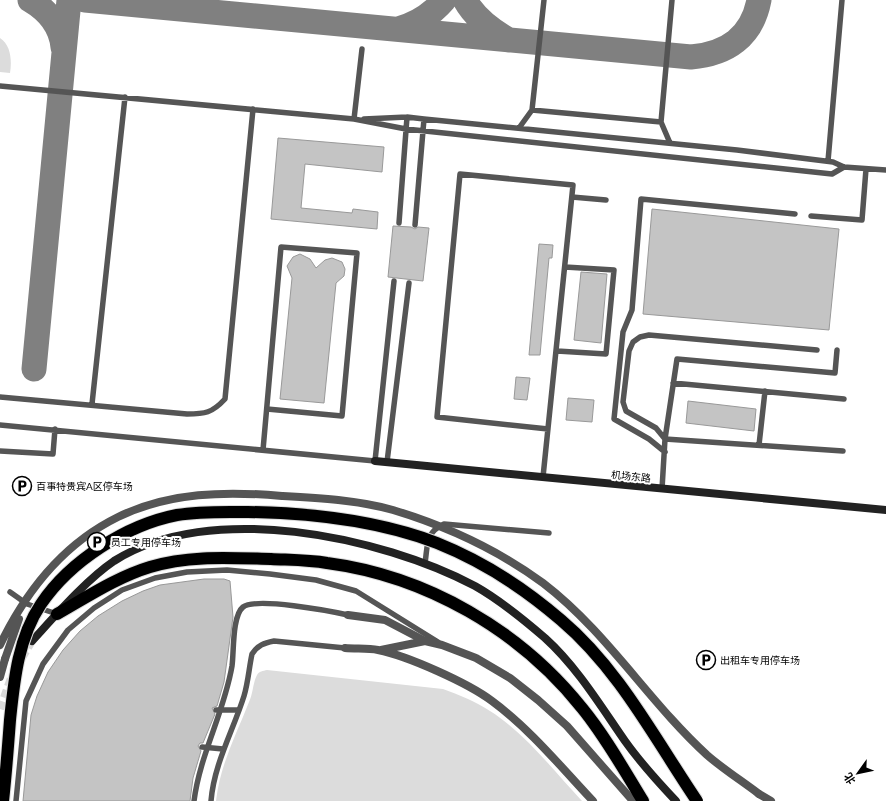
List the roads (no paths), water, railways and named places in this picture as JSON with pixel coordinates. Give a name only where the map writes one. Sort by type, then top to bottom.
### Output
[{"type":"highway","points":[[3,801],[14,675],[27,633],[40,605],[61,580],[106,544],[146,524],[178,515],[214,511],[268,512],[332,518],[386,527],[437,544],[497,573],[531,595],[585,643],[628,695],[697,801]]},
{"type":"highway","points":[[57,614],[126,575],[172,561],[227,558],[327,562],[374,572],[424,589],[462,607],[502,632],[538,661],[582,708],[643,801]]},
{"type":"main road","name":"机场东路","points":[[375,461],[886,510]]},
{"type":"main road","points":[[32,641],[82,589],[114,561],[152,543],[186,533],[244,530],[303,532],[369,545],[425,563],[476,587],[516,614],[547,640],[576,671],[649,773],[676,801]]},
{"type":"street","points":[[0,645],[27,600],[47,571],[74,544],[117,517],[140,508],[171,499],[213,493],[339,500],[391,510],[445,528],[477,542],[542,582],[572,607],[595,630],[667,714],[708,756],[759,794],[771,801]]},
{"type":"street","points":[[0,677],[15,628],[27,600]]},
{"type":"street","points":[[5,659],[21,630],[40,605]]},
{"type":"street","points":[[348,615],[384,620],[425,641],[442,645],[476,658],[510,678],[538,700],[567,726],[633,801]]},
{"type":"street","points":[[378,650],[425,641]]},
{"type":"street","points":[[345,648],[378,650],[404,658],[463,684],[491,700],[513,717],[593,801]]},
{"type":"lane","points":[[519,128],[532,110],[544,0]]},
{"type":"lane","points":[[670,143],[661,122],[672,0]]},
{"type":"lane","points":[[831,161],[842,0]]},
{"type":"lane","points":[[354,119],[362,49]]},
{"type":"lane","points":[[0,86],[354,119],[406,129],[832,174],[844,167]]},
{"type":"lane","points":[[92,404],[125,97]]},
{"type":"lane","points":[[0,397],[92,404],[187,414],[201,414],[214,410],[225,399],[253,109]]},
{"type":"lane","points":[[532,110],[661,122]]},
{"type":"lane","points":[[354,119],[407,117],[424,118],[831,161],[844,167],[886,170]]},
{"type":"lane","points":[[400,224],[407,117]]},
{"type":"lane","points":[[414,225],[424,118]]},
{"type":"lane","points":[[812,216],[862,220],[866,169]]},
{"type":"lane","points":[[543,477],[557,351],[573,185],[460,174],[437,417],[548,429]]},
{"type":"lane","points":[[572,197],[606,200]]},
{"type":"lane","points":[[665,452],[649,439],[614,419],[623,332],[632,310],[641,199],[795,214]]},
{"type":"lane","points":[[263,450],[266,409],[282,247],[357,253],[342,416],[266,409]]},
{"type":"lane","points":[[557,351],[606,354],[614,270],[564,267]]},
{"type":"lane","points":[[0,425],[56,429],[375,461],[394,281]]},
{"type":"lane","points":[[387,462],[409,283]]},
{"type":"lane","points":[[817,350],[649,336],[640,337],[633,342],[629,351],[623,402],[626,411],[656,428],[665,439],[843,451]]},
{"type":"lane","points":[[662,489],[665,439],[677,359],[835,374],[837,350]]},
{"type":"lane","points":[[673,383],[844,399]]},
{"type":"lane","points":[[759,445],[765,391]]},
{"type":"lane","points":[[0,452],[53,454],[56,429]]},
{"type":"lane","points":[[425,563],[429,537],[434,529],[444,524],[549,533]]},
{"type":"lane","points":[[420,533],[429,537]]},
{"type":"lane","points":[[16,801],[26,701],[43,664],[68,630],[94,608],[122,590],[155,578],[187,572],[227,570],[316,580],[356,591],[442,645]]},
{"type":"lane","points":[[10,592],[57,614]]},
{"type":"lane","points":[[27,600],[32,641]]},
{"type":"lane","points":[[194,801],[197,778],[227,692],[233,658],[236,616],[243,607],[251,604],[264,603],[326,609],[348,615]]},
{"type":"lane","points":[[211,801],[212,786],[223,749],[244,696],[252,654],[256,648],[263,643],[274,641],[345,648]]},
{"type":"lane","points":[[216,710],[238,710]]},
{"type":"lane","points":[[202,747],[223,749]]},
{"type":"tunnel","points":[[22,658],[32,641]]},
{"type":"tunnel","points":[[0,709],[11,678]]},
{"type":"place","name":"百事特贵宾A区停车场","points":[[22,486]]},
{"type":"place","name":"员工专用停车场","points":[[97,542]]},
{"type":"place","name":"出租车专用停车场","points":[[706,660]]}]
